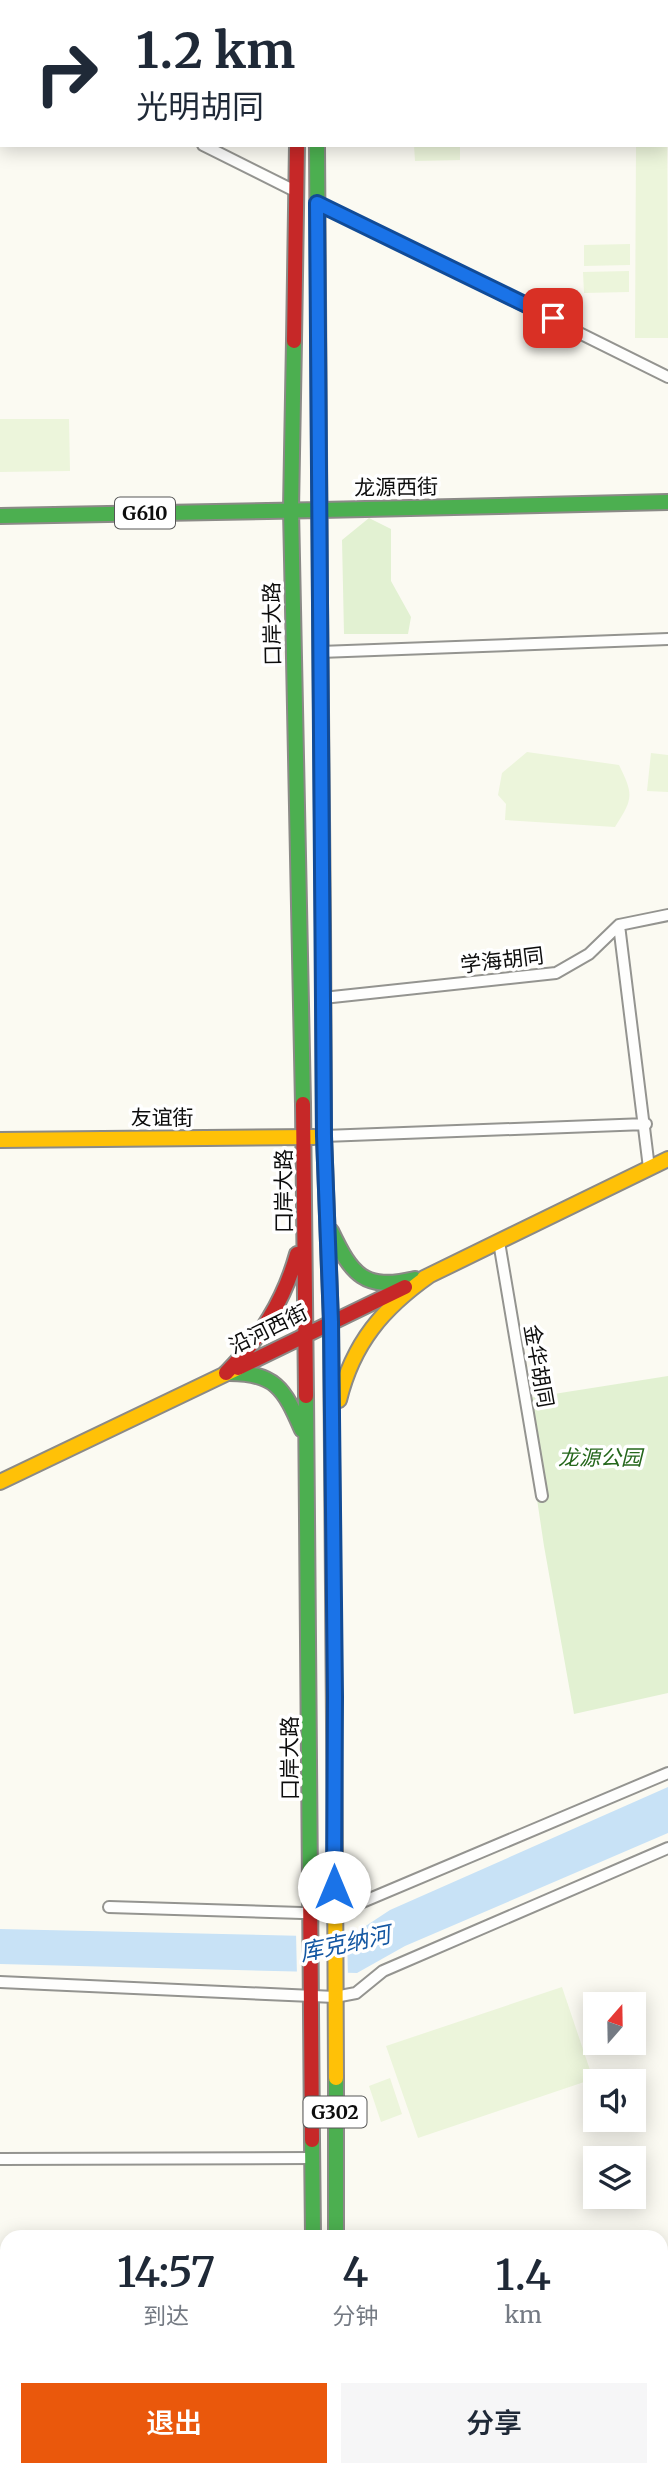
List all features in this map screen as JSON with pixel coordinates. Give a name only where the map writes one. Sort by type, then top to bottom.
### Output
[{"type":"main road","name":"口岸大路","points":[[297,147],[291,509],[304,1137],[313,2230]]},
{"type":"main road","name":"口岸大路","points":[[317,147],[324,1136],[331,1322],[336,2230]]},
{"type":"main road","name":"龙源西街","points":[[0,516],[668,502]]},
{"type":"main road","name":"友谊街","points":[[0,1140],[324,1136]]},
{"type":"main road","name":"沿河西街","points":[[0,1482],[668,1159]]},
{"type":"main road","points":[[326,1220],[348,1266],[362,1279],[381,1286],[393,1286],[430,1275]]},
{"type":"main road","points":[[226,1373],[262,1335],[284,1298],[304,1226]]},
{"type":"main road","points":[[332,1436],[346,1369],[372,1324],[394,1300],[430,1275]]},
{"type":"main road","points":[[226,1373],[261,1374],[280,1385],[306,1439]]},
{"type":"street","points":[[207,147],[297,192]]},
{"type":"street","points":[[317,203],[668,377]]},
{"type":"street","points":[[320,652],[668,639]]},
{"type":"street","points":[[649,1168],[646,1124],[619,925],[668,915]]},
{"type":"street","name":"学海胡同","points":[[323,998],[556,973],[589,954],[619,925]]},
{"type":"street","points":[[324,1136],[646,1124]]},
{"type":"street","name":"金华胡同","points":[[499,1242],[542,1496]]},
{"type":"street","points":[[0,1471],[0,1482]]},
{"type":"street","points":[[109,1907],[310,1913],[334,1922],[668,1773]]},
{"type":"street","points":[[0,1982],[356,1993],[383,1970],[668,1848]]},
{"type":"street","points":[[0,2160],[312,2158]]},
{"type":"green space","points":[[414,147],[460,147],[460,160],[415,161]]},
{"type":"green space","points":[[636,147],[667,147],[668,338],[635,338]]},
{"type":"green space","points":[[630,244],[630,265],[584,266],[584,245]]},
{"type":"green space","points":[[629,271],[629,292],[584,293],[583,272]]},
{"type":"green space","points":[[0,419],[69,419],[70,471],[0,472]]},
{"type":"green space","points":[[369,518],[391,529],[391,581],[411,617],[408,634],[344,634],[342,540]]},
{"type":"green space","points":[[527,752],[619,765],[627,783],[629,797],[615,827],[505,820],[506,804],[498,795],[502,773]]},
{"type":"green space","points":[[651,753],[668,755],[668,792],[647,791]]},
{"type":"green space","name":"龙源公园","points":[[668,1376],[668,1693],[574,1714],[544,1546],[522,1399]]},
{"type":"green space","points":[[562,1987],[590,2069],[583,2069],[583,2082],[418,2138],[386,2046]]},
{"type":"green space","points":[[390,2078],[402,2114],[381,2122],[369,2086]]},
{"type":"water","name":"库克纳河","points":[[668,1787],[668,1833],[405,1946],[357,1973],[0,1964],[0,1929],[349,1937],[390,1910]]},
{"type":"pier","points":[[296,1932],[347,1933],[348,1978],[297,1977]]},
{"type":"traffic: fast","points":[[317,147],[320,602]]},
{"type":"traffic: fast","points":[[294,341],[291,509],[303,1104]]},
{"type":"traffic: fast","points":[[321,510],[668,502]]},
{"type":"traffic: fast","points":[[0,516],[321,510]]},
{"type":"traffic: fast","points":[[323,927],[324,1136],[331,1322],[335,1856]]},
{"type":"traffic: fast","points":[[331,1231],[346,1259],[362,1276],[383,1283],[415,1279]]},
{"type":"traffic: fast","points":[[226,1373],[256,1376],[276,1385],[289,1403],[302,1430]]},
{"type":"traffic: fast","points":[[306,1396],[310,1884]]},
{"type":"traffic: fast","points":[[336,2078],[336,2230]]},
{"type":"traffic: fast","points":[[312,2140],[313,2230]]},
{"type":"traffic: slow","points":[[0,1140],[314,1137]]},
{"type":"traffic: slow","points":[[424,1278],[668,1159]]},
{"type":"traffic: slow","points":[[339,1400],[353,1361],[372,1328],[398,1300],[430,1275]]},
{"type":"traffic: slow","points":[[0,1482],[238,1368]]},
{"type":"traffic: slow","points":[[335,1856],[336,2078]]},
{"type":"traffic: jam","points":[[294,341],[297,147]]},
{"type":"traffic: jam","points":[[320,602],[323,927]]},
{"type":"traffic: jam","points":[[303,1104],[306,1396]]},
{"type":"traffic: jam","points":[[226,1373],[250,1346],[278,1303],[297,1254]]},
{"type":"traffic: jam","points":[[238,1368],[405,1287]]},
{"type":"traffic: jam","points":[[310,1884],[312,2140]]},
{"type":"route","points":[[334,1887],[335,1697],[331,1322],[324,1136],[317,203],[553,318]]}]
